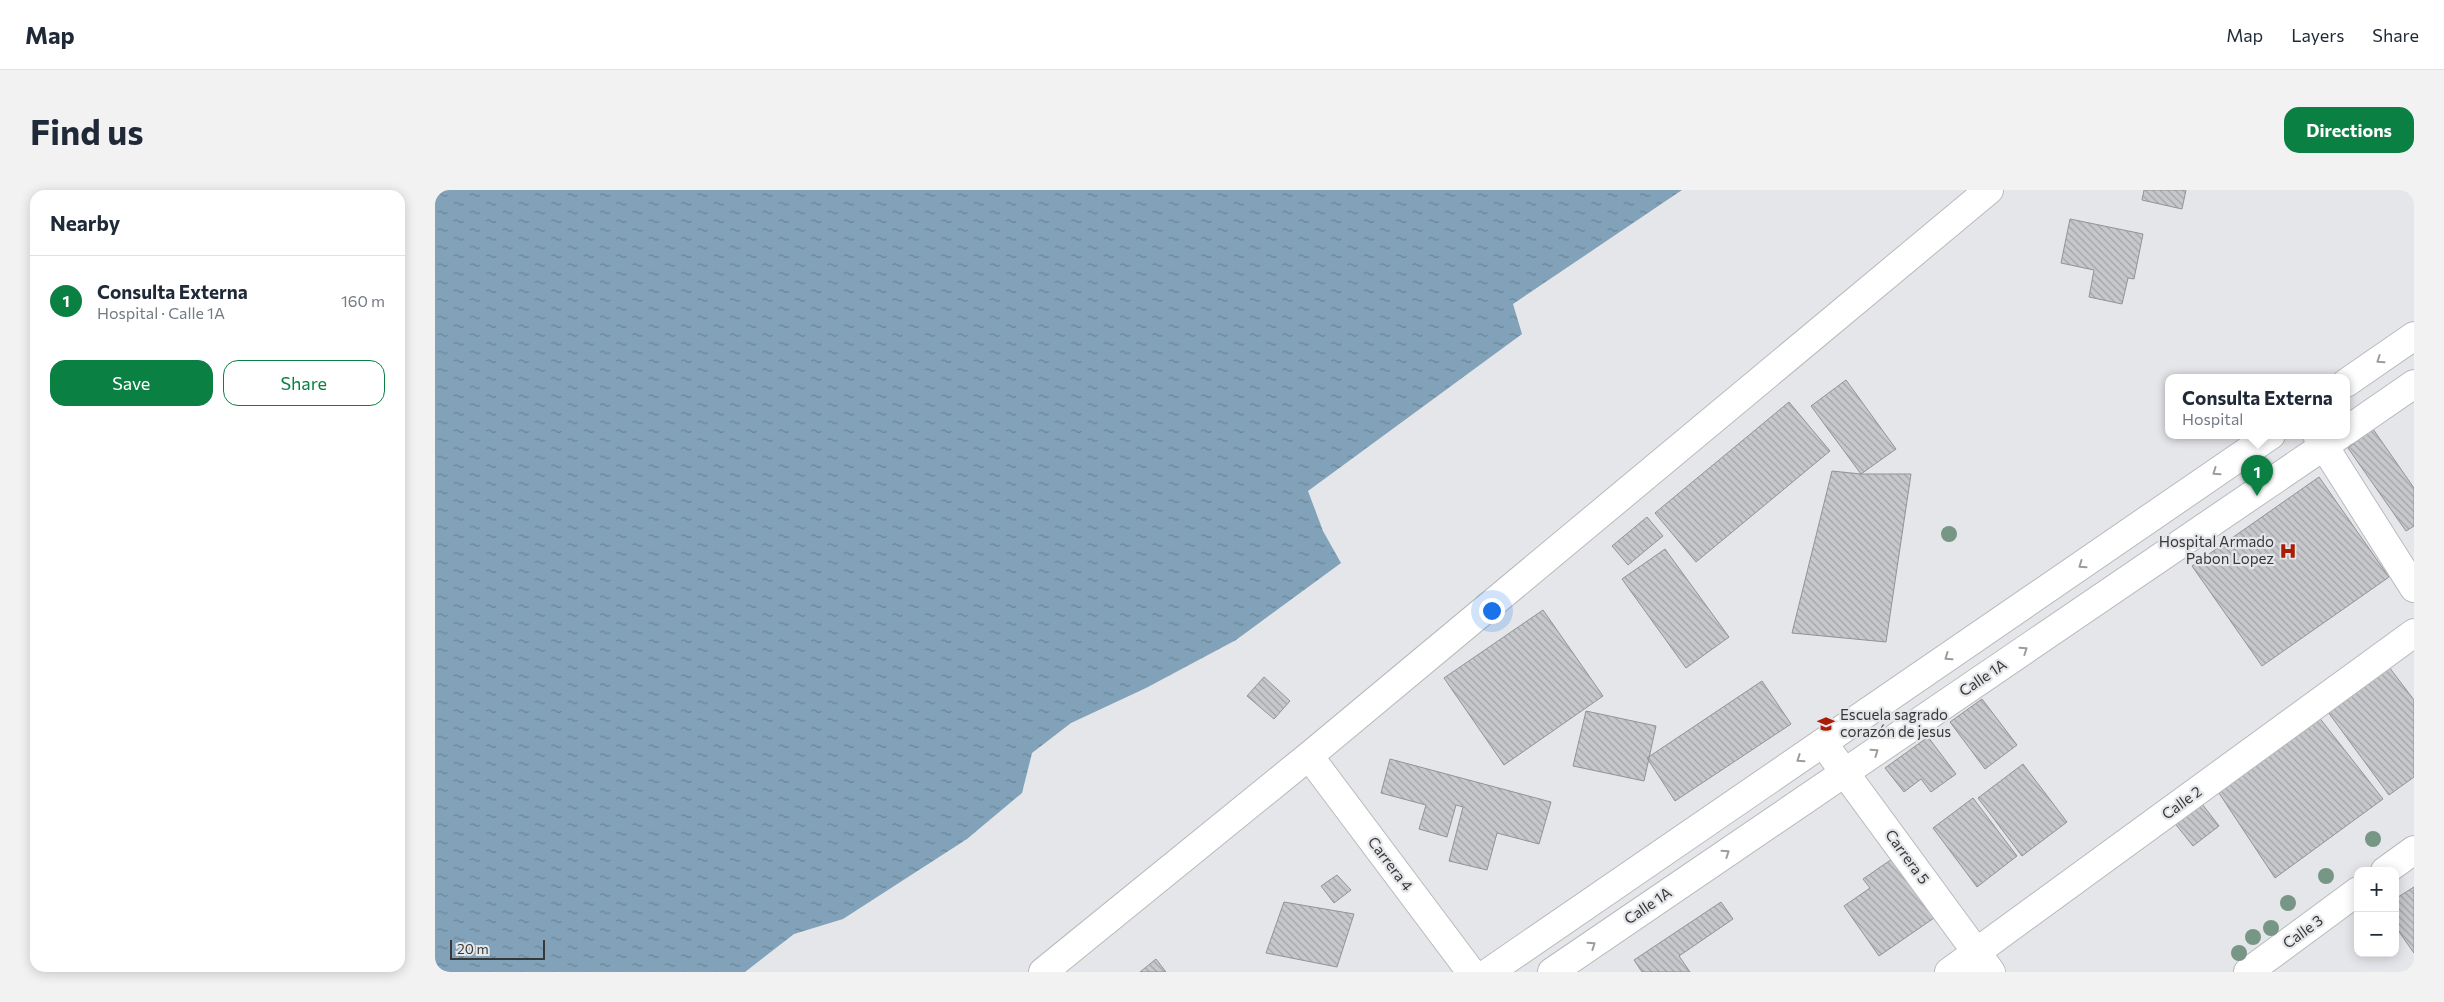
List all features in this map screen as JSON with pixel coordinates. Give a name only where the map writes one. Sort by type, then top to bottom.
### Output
[{"type":"street","points":[[1043,972],[1309,756],[1989,190]]},
{"type":"street","points":[[2350,380],[2414,336]]},
{"type":"street","points":[[2350,428],[2414,384]]},
{"type":"street","points":[[1489,972],[2265,439]]},
{"type":"street","name":"Calle 1A","points":[[1552,972],[1845,772],[2326,439]]},
{"type":"street","points":[[2328,439],[2414,588]]},
{"type":"street","name":"Calle 2","points":[[1949,972],[1984,962],[2414,634]]},
{"type":"street","name":"Carrera 5","points":[[1823,743],[1984,962]]},
{"type":"street","name":"Carrera 4","points":[[1309,756],[1471,972]]},
{"type":"street","points":[[2391,867],[2414,850]]},
{"type":"street","name":"Calle 3","points":[[2248,972],[2354,894]]},
{"type":"water","points":[[435,190],[1682,190],[1513,304],[1522,334],[1308,491],[1323,531],[1341,563],[1236,640],[1146,688],[1071,723],[1032,753],[1022,793],[967,839],[843,919],[794,934],[745,972],[435,972]]},
{"type":"building","points":[[2144,190],[2186,190],[2182,209],[2142,200]]},
{"type":"building","points":[[2070,219],[2143,234],[2134,279],[2128,278],[2122,304],[2089,297],[2094,270],[2061,263]]},
{"type":"building","points":[[1846,380],[1896,449],[1861,474],[1811,406]]},
{"type":"building","points":[[1789,402],[1830,451],[1696,562],[1655,513]]},
{"type":"building","points":[[2373,429],[2414,488],[2414,526],[2406,531],[2348,448]]},
{"type":"building","points":[[1832,471],[1861,474],[1911,474],[1886,642],[1792,633]]},
{"type":"building","points":[[2319,477],[2389,577],[2262,666],[2192,566]]},
{"type":"building","points":[[1647,517],[1663,536],[1628,565],[1612,546]]},
{"type":"building","points":[[1665,549],[1729,637],[1686,668],[1622,579]]},
{"type":"building","points":[[1543,610],[1603,696],[1504,765],[1444,678]]},
{"type":"building","points":[[2389,667],[2414,700],[2414,777],[2389,795],[2328,712]]},
{"type":"building","points":[[1264,677],[1290,701],[1274,719],[1247,696]]},
{"type":"building","points":[[1762,681],[1791,724],[1675,801],[1647,758]]},
{"type":"building","points":[[1982,699],[2017,745],[1985,769],[1950,722]]},
{"type":"building","points":[[1586,711],[1656,726],[1644,781],[1573,766]]},
{"type":"building","points":[[2318,716],[2383,799],[2275,878],[2217,790]]},
{"type":"building","points":[[1928,737],[1956,774],[1931,792],[1921,779],[1904,792],[1885,768]]},
{"type":"building","points":[[1390,759],[1551,802],[1539,844],[1497,833],[1487,870],[1449,861],[1463,807],[1456,805],[1447,837],[1419,829],[1426,805],[1381,793]]},
{"type":"building","points":[[2023,764],[2067,822],[2022,856],[1978,798]]},
{"type":"building","points":[[1973,798],[2017,856],[1977,887],[1933,828]]},
{"type":"building","points":[[2199,800],[2219,826],[2193,846],[2173,821]]},
{"type":"building","points":[[1892,859],[1934,918],[1879,956],[1844,906],[1870,888],[1863,879]]},
{"type":"building","points":[[1337,875],[1351,890],[1334,903],[1321,886]]},
{"type":"building","points":[[2414,887],[2414,953],[2399,932],[2399,896]]},
{"type":"building","points":[[1284,902],[1354,914],[1337,967],[1266,953]]},
{"type":"building","points":[[1721,902],[1733,919],[1679,956],[1690,972],[1642,972],[1634,960]]},
{"type":"building","points":[[1156,959],[1166,972],[1140,972]]},
{"type":"place","name":"Consulta Externa","points":[[2257,496]]},
{"type":"place","name":"Hospital Armado Pabon Lopez","points":[[2288,551]]},
{"type":"place","name":"Escuela sagrado corazón de jesus","points":[[1826,724]]}]
